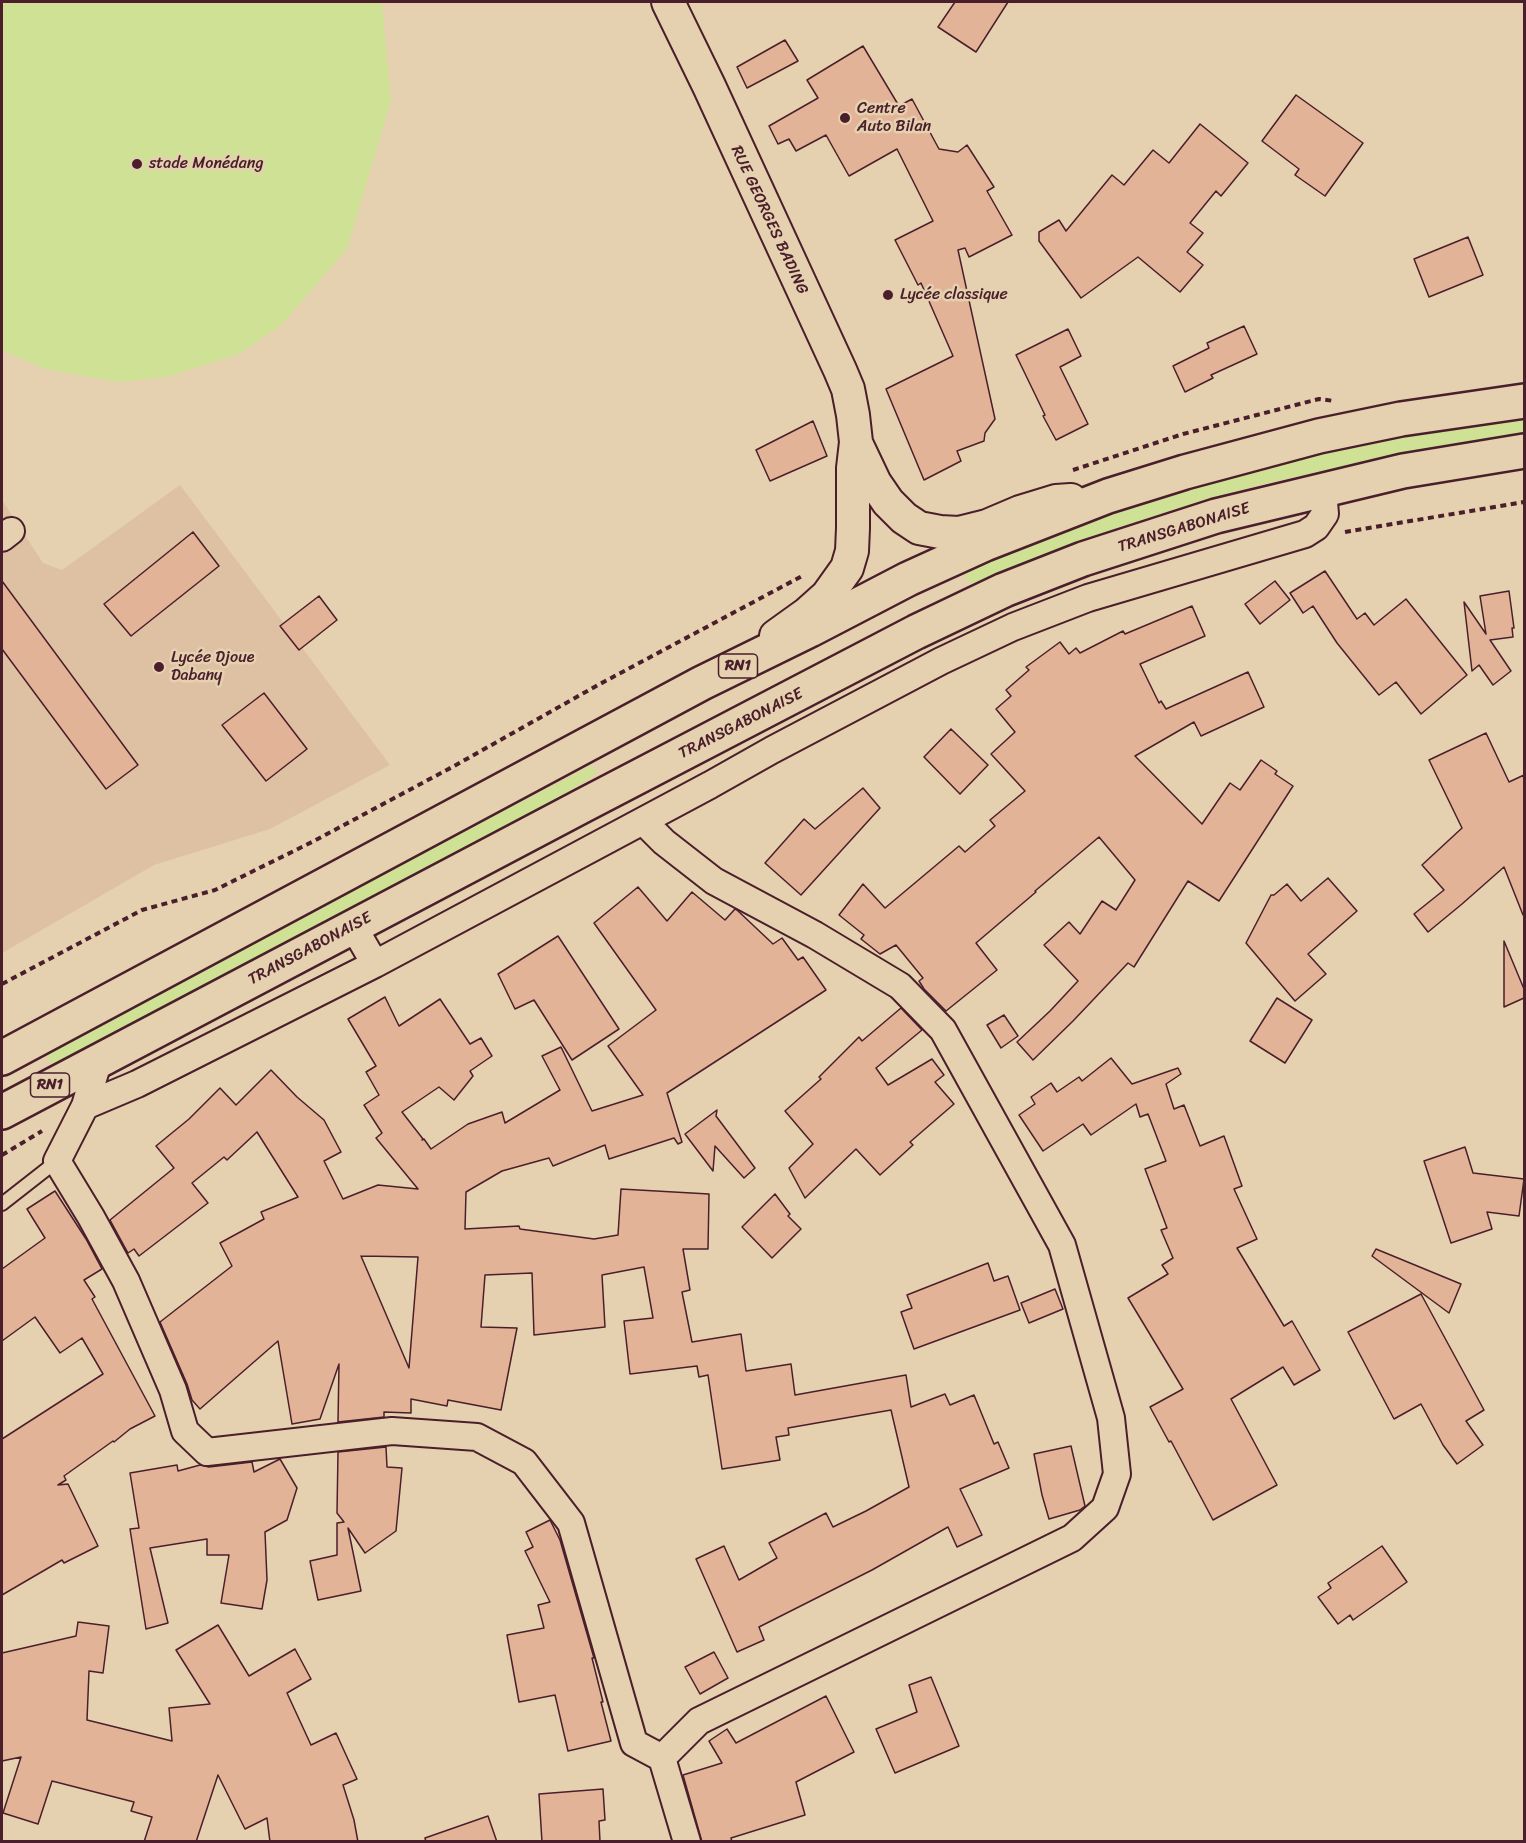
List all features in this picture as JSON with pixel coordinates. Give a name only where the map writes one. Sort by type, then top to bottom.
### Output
[{"type":"highway","name":"RN1","points":[[2,1058],[702,683],[908,579],[985,543],[1107,496],[1185,472],[1319,436],[1401,419],[1524,401]]},
{"type":"highway","name":"TRANSGABONAISE","points":[[2,1112],[99,1059],[916,632],[1004,590],[1083,559],[1216,516],[1404,471],[1524,451]]},
{"type":"street","name":"RUE GEORGES BADING","points":[[668,2],[840,370],[848,389],[856,442]]},
{"type":"street","points":[[856,442],[875,483],[888,502],[904,518],[919,528],[959,532],[987,526],[1020,512],[1056,501],[1107,496]]},
{"type":"street","points":[[702,683],[771,640],[808,613],[841,579],[852,551],[853,468],[856,442]]},
{"type":"street","points":[[85,1106],[137,1084],[375,963],[643,821],[838,714],[1013,627],[1088,598],[1305,534],[1316,527],[1325,514],[1323,490]]},
{"type":"street","points":[[643,821],[664,842],[714,881],[815,934],[900,986],[943,1030],[1062,1245],[1111,1418],[1117,1474],[1105,1508],[1072,1538],[699,1721],[662,1758]]},
{"type":"street","points":[[353,926],[375,963]]},
{"type":"street","points":[[99,1059],[85,1106],[57,1161],[126,1281],[172,1390],[185,1431],[207,1452],[392,1431],[477,1437],[524,1462],[571,1523],[634,1743],[662,1758],[687,1842]]},
{"type":"lane","points":[[2,1204],[57,1161]]},
{"type":"path","points":[[1316,527],[1334,534],[1524,502]]},
{"type":"path","points":[[2,984],[142,910],[215,890],[314,842],[598,685],[852,551]]},
{"type":"shaded area","name":"Lycée Djoue Dabany","points":[[180,485],[390,765],[270,829],[154,865],[2,953],[2,500],[43,563],[62,570]]},
{"type":"green space","points":[[2,2],[382,2],[391,101],[347,249],[281,325],[239,354],[167,377],[119,382],[45,369],[2,350]]},
{"type":"green space","points":[[1524,418],[1524,433],[1402,453],[1263,484],[1209,498],[1120,527],[1041,555],[976,584],[967,581],[964,574],[968,567],[1114,510],[1206,483],[1307,457],[1398,438]]},
{"type":"green space","points":[[592,765],[597,773],[562,796],[503,829],[53,1066],[45,1053],[103,1020]]},
{"type":"building","points":[[955,2],[1008,2],[976,52],[938,27]]},
{"type":"building","points":[[785,40],[798,61],[747,88],[737,67]]},
{"type":"building","points":[[863,46],[899,106],[912,99],[939,149],[958,152],[967,145],[994,187],[987,191],[1012,235],[969,257],[965,248],[958,250],[995,419],[985,433],[984,441],[957,451],[961,461],[924,480],[886,389],[953,356],[921,283],[918,285],[895,240],[933,221],[897,149],[849,176],[826,135],[796,151],[789,139],[778,144],[769,126],[818,98],[807,80]]},
{"type":"building","points":[[1296,95],[1363,143],[1325,196],[1295,175],[1299,169],[1262,141]]},
{"type":"building","points":[[1200,124],[1248,163],[1221,196],[1216,191],[1190,223],[1203,233],[1187,252],[1203,265],[1180,292],[1138,257],[1081,298],[1039,241],[1039,232],[1059,220],[1066,231],[1112,175],[1124,185],[1153,150],[1169,163]]},
{"type":"building","points":[[1468,237],[1483,275],[1429,297],[1414,259]]},
{"type":"building","points":[[1244,326],[1257,354],[1211,375],[1213,378],[1185,392],[1173,366],[1209,348],[1207,343]]},
{"type":"building","points":[[1068,329],[1081,356],[1060,367],[1088,424],[1056,440],[1016,355]]},
{"type":"building","points":[[813,421],[827,456],[770,481],[756,450]]},
{"type":"building","points":[[193,532],[219,566],[131,636],[104,604]]},
{"type":"building","points":[[1325,571],[1357,619],[1365,613],[1374,625],[1406,599],[1467,675],[1421,714],[1396,682],[1379,695],[1337,643],[1313,606],[1303,613],[1290,593]]},
{"type":"building","points":[[2,581],[138,765],[106,789],[2,649]]},
{"type":"building","points":[[1275,581],[1290,600],[1260,624],[1245,604]]},
{"type":"building","points":[[1509,591],[1513,637],[1490,640],[1511,671],[1493,685],[1479,665],[1472,671],[1464,602],[1486,634],[1480,596]]},
{"type":"building","points":[[319,596],[337,620],[299,650],[280,626]]},
{"type":"building","points":[[1192,606],[1205,636],[1140,664],[1159,703],[1161,701],[1166,709],[1248,672],[1264,707],[1201,736],[1194,722],[1135,756],[1202,824],[1230,783],[1240,790],[1261,760],[1277,771],[1275,774],[1293,786],[1219,901],[1188,881],[1134,967],[1128,963],[1033,1060],[1017,1042],[1078,981],[1044,945],[1069,922],[1080,934],[1102,901],[1116,910],[1135,880],[1099,837],[976,943],[997,970],[946,1011],[924,989],[919,981],[923,978],[896,945],[880,954],[861,939],[864,935],[839,915],[863,884],[885,908],[959,846],[965,852],[995,826],[990,820],[1025,791],[991,754],[1015,732],[996,709],[1011,696],[1006,690],[1029,670],[1026,667],[1060,642],[1069,654],[1076,648],[1080,653],[1123,631],[1125,634]]},
{"type":"building","points":[[264,693],[307,749],[266,781],[222,725]]},
{"type":"building","points":[[951,729],[988,765],[960,794],[924,757]]},
{"type":"building","points":[[1486,733],[1509,782],[1524,775],[1524,915],[1504,867],[1428,932],[1414,914],[1444,890],[1422,865],[1462,828],[1429,760]]},
{"type":"building","points":[[863,788],[880,808],[801,895],[765,863],[804,819],[815,829]]},
{"type":"building","points":[[1328,878],[1357,911],[1308,954],[1326,974],[1295,1001],[1246,943],[1271,895],[1287,884],[1301,901]]},
{"type":"building","points":[[638,887],[667,921],[692,892],[725,920],[735,909],[773,944],[782,938],[798,960],[803,957],[826,990],[667,1093],[682,1142],[678,1144],[674,1138],[609,1159],[605,1145],[553,1166],[549,1158],[502,1171],[466,1192],[465,1229],[519,1226],[520,1229],[594,1239],[618,1235],[621,1189],[709,1194],[708,1249],[683,1249],[690,1290],[682,1292],[692,1342],[741,1334],[746,1371],[791,1364],[795,1395],[906,1375],[911,1407],[945,1394],[950,1405],[974,1395],[994,1444],[998,1442],[1009,1468],[960,1489],[982,1535],[957,1547],[948,1527],[872,1570],[759,1627],[764,1640],[737,1652],[696,1559],[724,1546],[739,1580],[777,1558],[769,1543],[826,1513],[833,1527],[909,1487],[891,1410],[788,1428],[789,1435],[776,1437],[780,1460],[722,1469],[708,1375],[699,1377],[697,1366],[630,1374],[624,1321],[653,1318],[644,1267],[602,1275],[605,1327],[534,1335],[532,1273],[485,1275],[481,1327],[517,1328],[501,1410],[448,1400],[447,1406],[411,1399],[411,1413],[384,1412],[384,1417],[338,1422],[339,1364],[320,1419],[292,1424],[278,1341],[200,1409],[192,1400],[160,1322],[232,1266],[220,1243],[264,1219],[261,1212],[298,1197],[257,1132],[227,1160],[224,1157],[192,1183],[208,1203],[139,1256],[134,1249],[128,1253],[110,1220],[174,1168],[156,1146],[189,1119],[220,1088],[236,1105],[271,1070],[324,1120],[341,1152],[324,1161],[343,1199],[378,1185],[418,1189],[376,1138],[382,1133],[364,1105],[379,1095],[366,1072],[376,1066],[348,1019],[385,997],[399,1026],[440,999],[470,1044],[481,1038],[492,1056],[470,1071],[473,1076],[454,1100],[439,1087],[402,1112],[431,1149],[468,1124],[502,1112],[505,1123],[560,1090],[542,1056],[561,1047],[592,1111],[643,1095],[608,1046],[656,1010],[594,923]],"holes":[[[361,1256],[418,1257],[409,1368]]]},
{"type":"building","points":[[558,936],[619,1029],[572,1060],[534,1000],[515,1009],[498,974]]},
{"type":"building","points":[[1504,941],[1524,989],[1524,998],[1504,1007]]},
{"type":"building","points":[[1277,998],[1312,1020],[1285,1063],[1250,1041]]},
{"type":"building","points":[[901,1008],[922,1030],[876,1068],[888,1085],[932,1059],[944,1075],[935,1082],[954,1104],[910,1142],[913,1145],[880,1175],[856,1149],[805,1198],[789,1168],[813,1144],[785,1111],[821,1079],[819,1077],[859,1037],[862,1041]]},
{"type":"building","points":[[1004,1015],[1018,1036],[1001,1048],[987,1025]]},
{"type":"building","points":[[1111,1058],[1132,1084],[1178,1068],[1181,1074],[1166,1084],[1174,1109],[1184,1105],[1200,1146],[1224,1136],[1242,1186],[1234,1189],[1257,1239],[1237,1248],[1284,1326],[1292,1321],[1320,1370],[1294,1385],[1283,1367],[1231,1399],[1277,1485],[1213,1520],[1150,1407],[1183,1389],[1128,1298],[1168,1274],[1162,1265],[1173,1258],[1161,1230],[1167,1228],[1145,1169],[1166,1161],[1148,1114],[1140,1117],[1136,1104],[1091,1135],[1083,1124],[1043,1151],[1019,1115],[1035,1104],[1031,1097],[1051,1083],[1057,1092],[1079,1077],[1082,1081]]},
{"type":"building","points":[[717,1110],[716,1116],[755,1168],[744,1178],[715,1146],[713,1171],[685,1134]]},
{"type":"building","points":[[1465,1147],[1473,1173],[1524,1179],[1519,1216],[1487,1212],[1492,1229],[1451,1243],[1424,1161]]},
{"type":"building","points":[[55,1191],[102,1269],[84,1280],[95,1297],[92,1299],[155,1416],[113,1441],[64,1476],[66,1480],[58,1485],[68,1484],[98,1546],[64,1563],[62,1560],[2,1595],[2,1439],[103,1374],[82,1338],[60,1353],[35,1317],[2,1341],[2,1269],[45,1238],[27,1209]]},
{"type":"building","points":[[775,1194],[790,1214],[788,1216],[801,1229],[772,1258],[742,1227]]},
{"type":"building","points":[[1376,1249],[1461,1284],[1449,1313],[1372,1256]]},
{"type":"building","points":[[988,1263],[994,1281],[1008,1276],[1020,1310],[914,1349],[901,1312],[912,1308],[907,1295]]},
{"type":"building","points":[[1055,1289],[1063,1309],[1029,1323],[1021,1303]]},
{"type":"building","points":[[1421,1294],[1484,1410],[1466,1421],[1483,1445],[1457,1464],[1443,1445],[1421,1404],[1394,1419],[1348,1332]]},
{"type":"building","points":[[1071,1446],[1085,1506],[1080,1510],[1049,1519],[1034,1454]]},
{"type":"building","points":[[386,1447],[387,1467],[402,1468],[396,1531],[365,1553],[348,1528],[361,1591],[318,1600],[310,1561],[337,1555],[337,1523],[344,1522],[337,1513],[338,1452]]},
{"type":"building","points":[[280,1459],[297,1488],[287,1520],[265,1532],[267,1580],[262,1609],[221,1603],[229,1555],[207,1555],[207,1539],[150,1548],[168,1623],[146,1629],[130,1529],[139,1528],[130,1473],[177,1465],[178,1471],[200,1465],[209,1467],[252,1462],[254,1472]]},
{"type":"building","points":[[550,1520],[560,1540],[594,1658],[592,1658],[611,1741],[568,1751],[555,1695],[519,1702],[507,1635],[544,1628],[538,1605],[550,1602],[525,1551],[533,1547],[526,1532]]},
{"type":"building","points":[[1382,1546],[1407,1582],[1353,1620],[1350,1615],[1338,1624],[1318,1597],[1331,1588],[1328,1583]]},
{"type":"building","points":[[78,1622],[109,1626],[103,1673],[89,1671],[87,1720],[172,1741],[169,1708],[210,1704],[176,1650],[218,1625],[249,1676],[295,1649],[311,1679],[287,1693],[311,1745],[336,1733],[357,1779],[343,1785],[358,1842],[270,1842],[267,1818],[245,1829],[218,1775],[196,1842],[144,1842],[152,1817],[131,1811],[134,1802],[52,1781],[38,1824],[3,1813],[21,1757],[2,1761],[2,1653],[76,1636]]},
{"type":"building","points":[[714,1652],[728,1678],[700,1694],[685,1667]]},
{"type":"building","points":[[931,1677],[959,1746],[895,1773],[876,1729],[917,1712],[909,1685]]},
{"type":"building","points":[[826,1696],[854,1752],[796,1782],[805,1815],[731,1838],[732,1842],[702,1842],[683,1775],[722,1763],[709,1741],[727,1729],[736,1743]]},
{"type":"building","points":[[603,1789],[605,1820],[599,1821],[600,1842],[542,1842],[539,1794]]},
{"type":"building","points":[[488,1816],[497,1842],[426,1842],[425,1838]]},
{"type":"place","name":"Centre Auto Bilan","points":[[845,118]]},
{"type":"place","name":"stade Monédang","points":[[137,164]]},
{"type":"place","name":"Lycée classique","points":[[888,295]]},
{"type":"place","name":"Lycée Djoue Dabany","points":[[159,667]]}]
